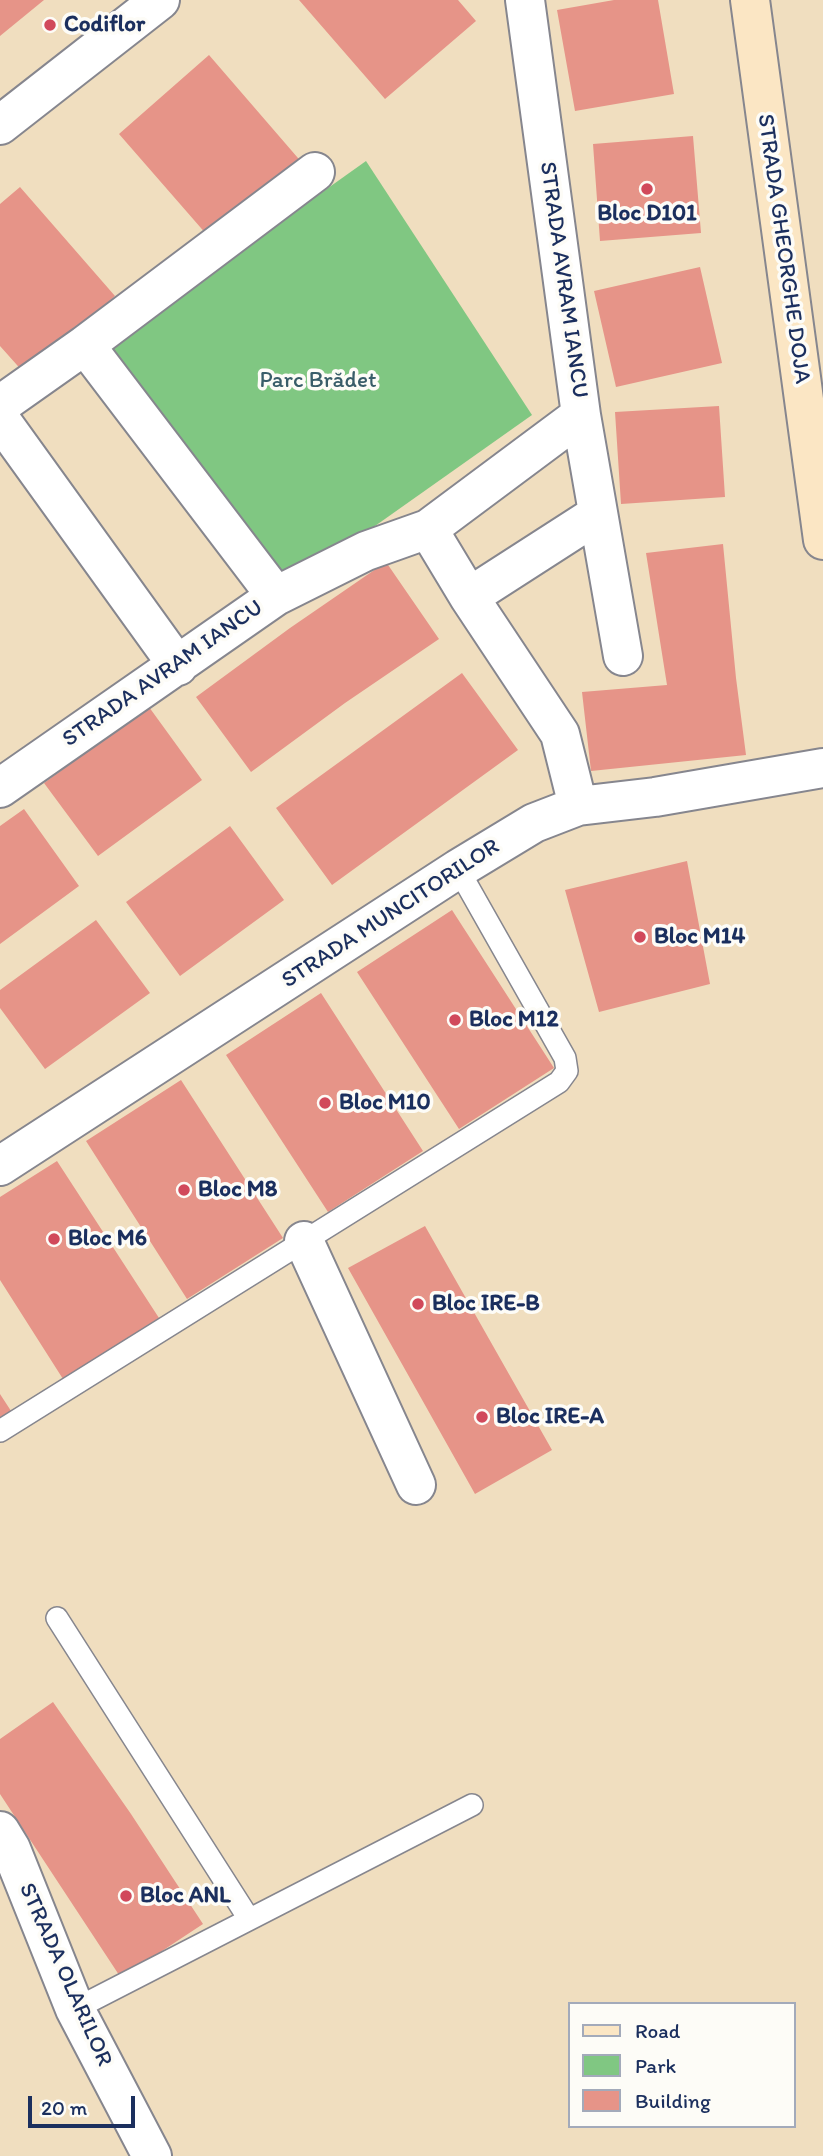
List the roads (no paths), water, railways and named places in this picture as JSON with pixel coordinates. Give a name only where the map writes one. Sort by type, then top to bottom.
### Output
[{"type":"main road","name":"STRADA GHEORGHE DOJA","points":[[750,0],[823,540]]},
{"type":"street","points":[[0,125],[160,0]]},
{"type":"street","name":"STRADA AVRAM IANCU","points":[[0,788],[276,596],[366,551],[428,529],[580,415],[525,0]]},
{"type":"street","points":[[0,405],[85,345],[315,172]]},
{"type":"street","points":[[85,345],[276,596]]},
{"type":"street","points":[[580,415],[623,656]]},
{"type":"street","points":[[0,419],[178,666]]},
{"type":"street","points":[[469,597],[597,514]]},
{"type":"street","points":[[428,529],[469,597],[560,734],[578,806]]},
{"type":"street","name":"STRADA MUNCITORILOR","points":[[0,1166],[458,869],[534,823],[578,806],[655,797],[823,768]]},
{"type":"street","points":[[304,1241],[416,1485]]},
{"type":"street","name":"STRADA OLARILOR","points":[[0,1831],[11,1849],[75,2008],[152,2156]]},
{"type":"lane","points":[[0,1431],[559,1082],[567,1071],[565,1058],[458,869]]},
{"type":"lane","points":[[57,1618],[249,1919]]},
{"type":"lane","points":[[75,2008],[472,1805]]},
{"type":"place","name":"Codiflor","points":[[50,25]]},
{"type":"place","name":"Bloc D101","points":[[647,189]]},
{"type":"place","name":"Bloc M14","points":[[640,937]]},
{"type":"place","name":"Bloc M12","points":[[455,1020]]},
{"type":"place","name":"Bloc M10","points":[[325,1103]]},
{"type":"place","name":"Bloc M8","points":[[184,1190]]},
{"type":"place","name":"Bloc M6","points":[[54,1239]]},
{"type":"place","name":"Bloc IRE-B","points":[[418,1304]]},
{"type":"place","name":"Bloc IRE-A","points":[[482,1417]]},
{"type":"place","name":"Bloc ANL","points":[[126,1896]]},
{"type":"park label","name":"Parc Brădet","points":[[318,381]]}]
